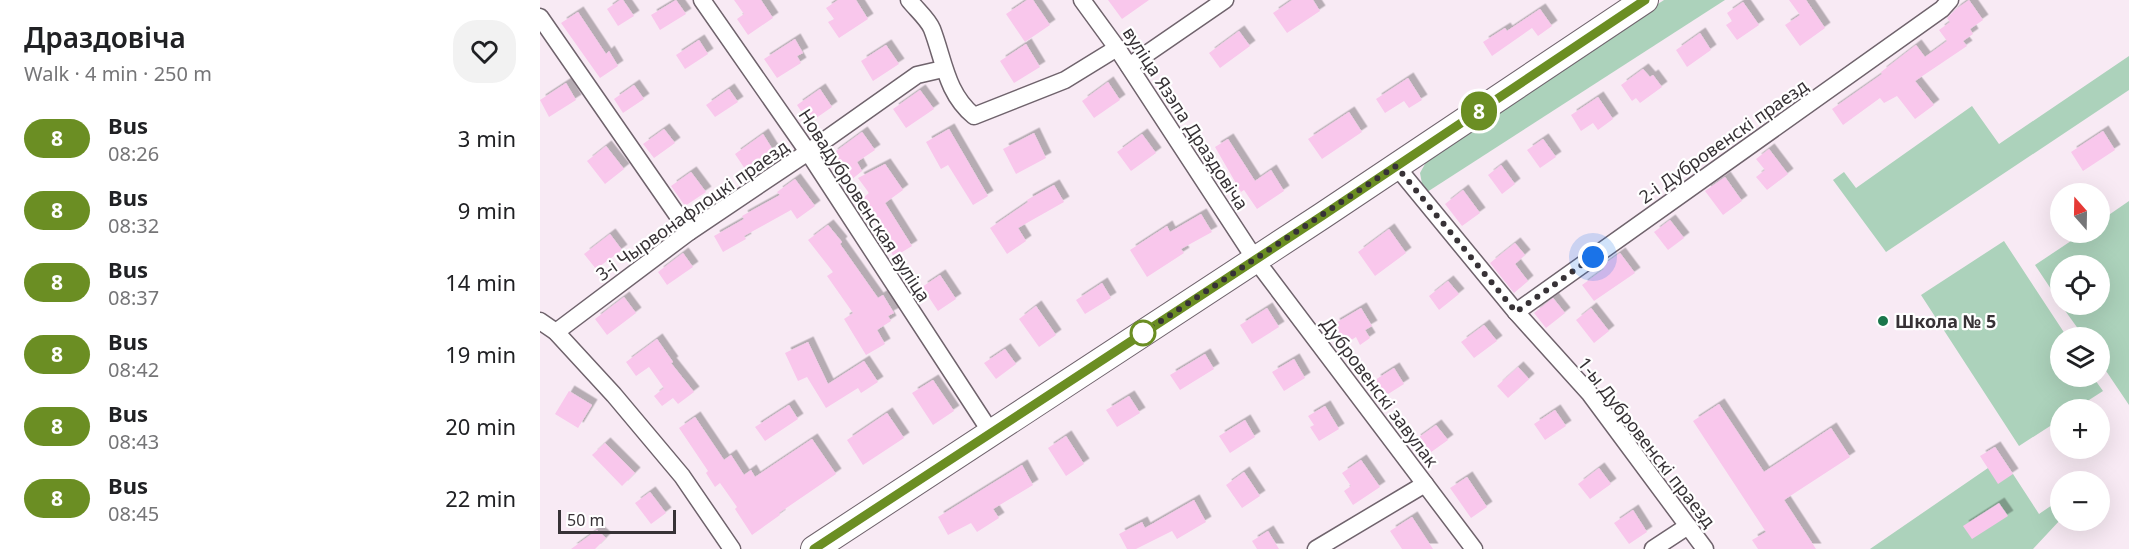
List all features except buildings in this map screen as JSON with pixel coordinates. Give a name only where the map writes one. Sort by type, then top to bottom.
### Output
[{"type":"main road","points":[[814,549],[992,434],[1645,0]]},
{"type":"street","name":"Новадубровенская вуліца","points":[[702,0],[808,152],[992,434]]},
{"type":"street","points":[[909,0],[931,27],[943,69],[963,107],[974,116],[1065,80],[1117,48]]},
{"type":"street","name":"вуліца Язэпа Драздовіча","points":[[1082,0],[1117,48],[1255,259]]},
{"type":"street","points":[[1129,66],[1225,0]]},
{"type":"street","name":"2-і Дубровенскі праезд","points":[[1516,312],[1932,16],[1950,0]]},
{"type":"street","points":[[540,17],[689,232]]},
{"type":"street","name":"3-і Чырвонафлоцкі праезд","points":[[556,332],[689,232],[808,152],[916,75],[943,69]]},
{"type":"street","name":"1-ы Дубровенскі праезд","points":[[1396,166],[1516,312],[1590,394],[1705,549]]},
{"type":"street","name":"Дубровенскі завулак","points":[[1255,259],[1474,549]]},
{"type":"street","points":[[540,321],[556,332],[615,395],[682,476],[732,549]]},
{"type":"street","points":[[1316,549],[1425,484]]},
{"type":"street","points":[[1653,549],[1688,526]]},
{"type":"green space","points":[[1664,0],[1725,0],[1424,194],[1420,173],[1431,153]]},
{"type":"green space","points":[[2129,56],[2129,90],[1886,252],[1833,180],[1844,172],[1856,188],[1972,106],[1999,144]]},
{"type":"green space","points":[[2129,201],[2129,405],[2110,377],[2110,327],[2077,327],[2068,315],[2110,315],[2110,255],[2050,255],[2068,243],[2110,243],[2110,214]]},
{"type":"green space","points":[[2004,241],[2050,311],[2050,315],[2053,315],[2060,327],[2050,327],[2050,387],[2100,387],[2103,391],[2091,399],[2050,399],[2050,426],[2019,446],[1921,295]]},
{"type":"green space","points":[[2050,255],[2050,288],[2035,265]]},
{"type":"green space","points":[[1988,468],[2013,474],[2039,514],[2050,506],[2050,531],[2033,549],[1870,549]]},
{"type":"bus line","name":"8","points":[[814,549],[1322,216],[1645,0]]},
{"type":"place","name":"Школа № 5","points":[[1883,321]]},
{"type":"route","points":[[1143,333],[1396,166],[1516,312],[1593,257]]}]
